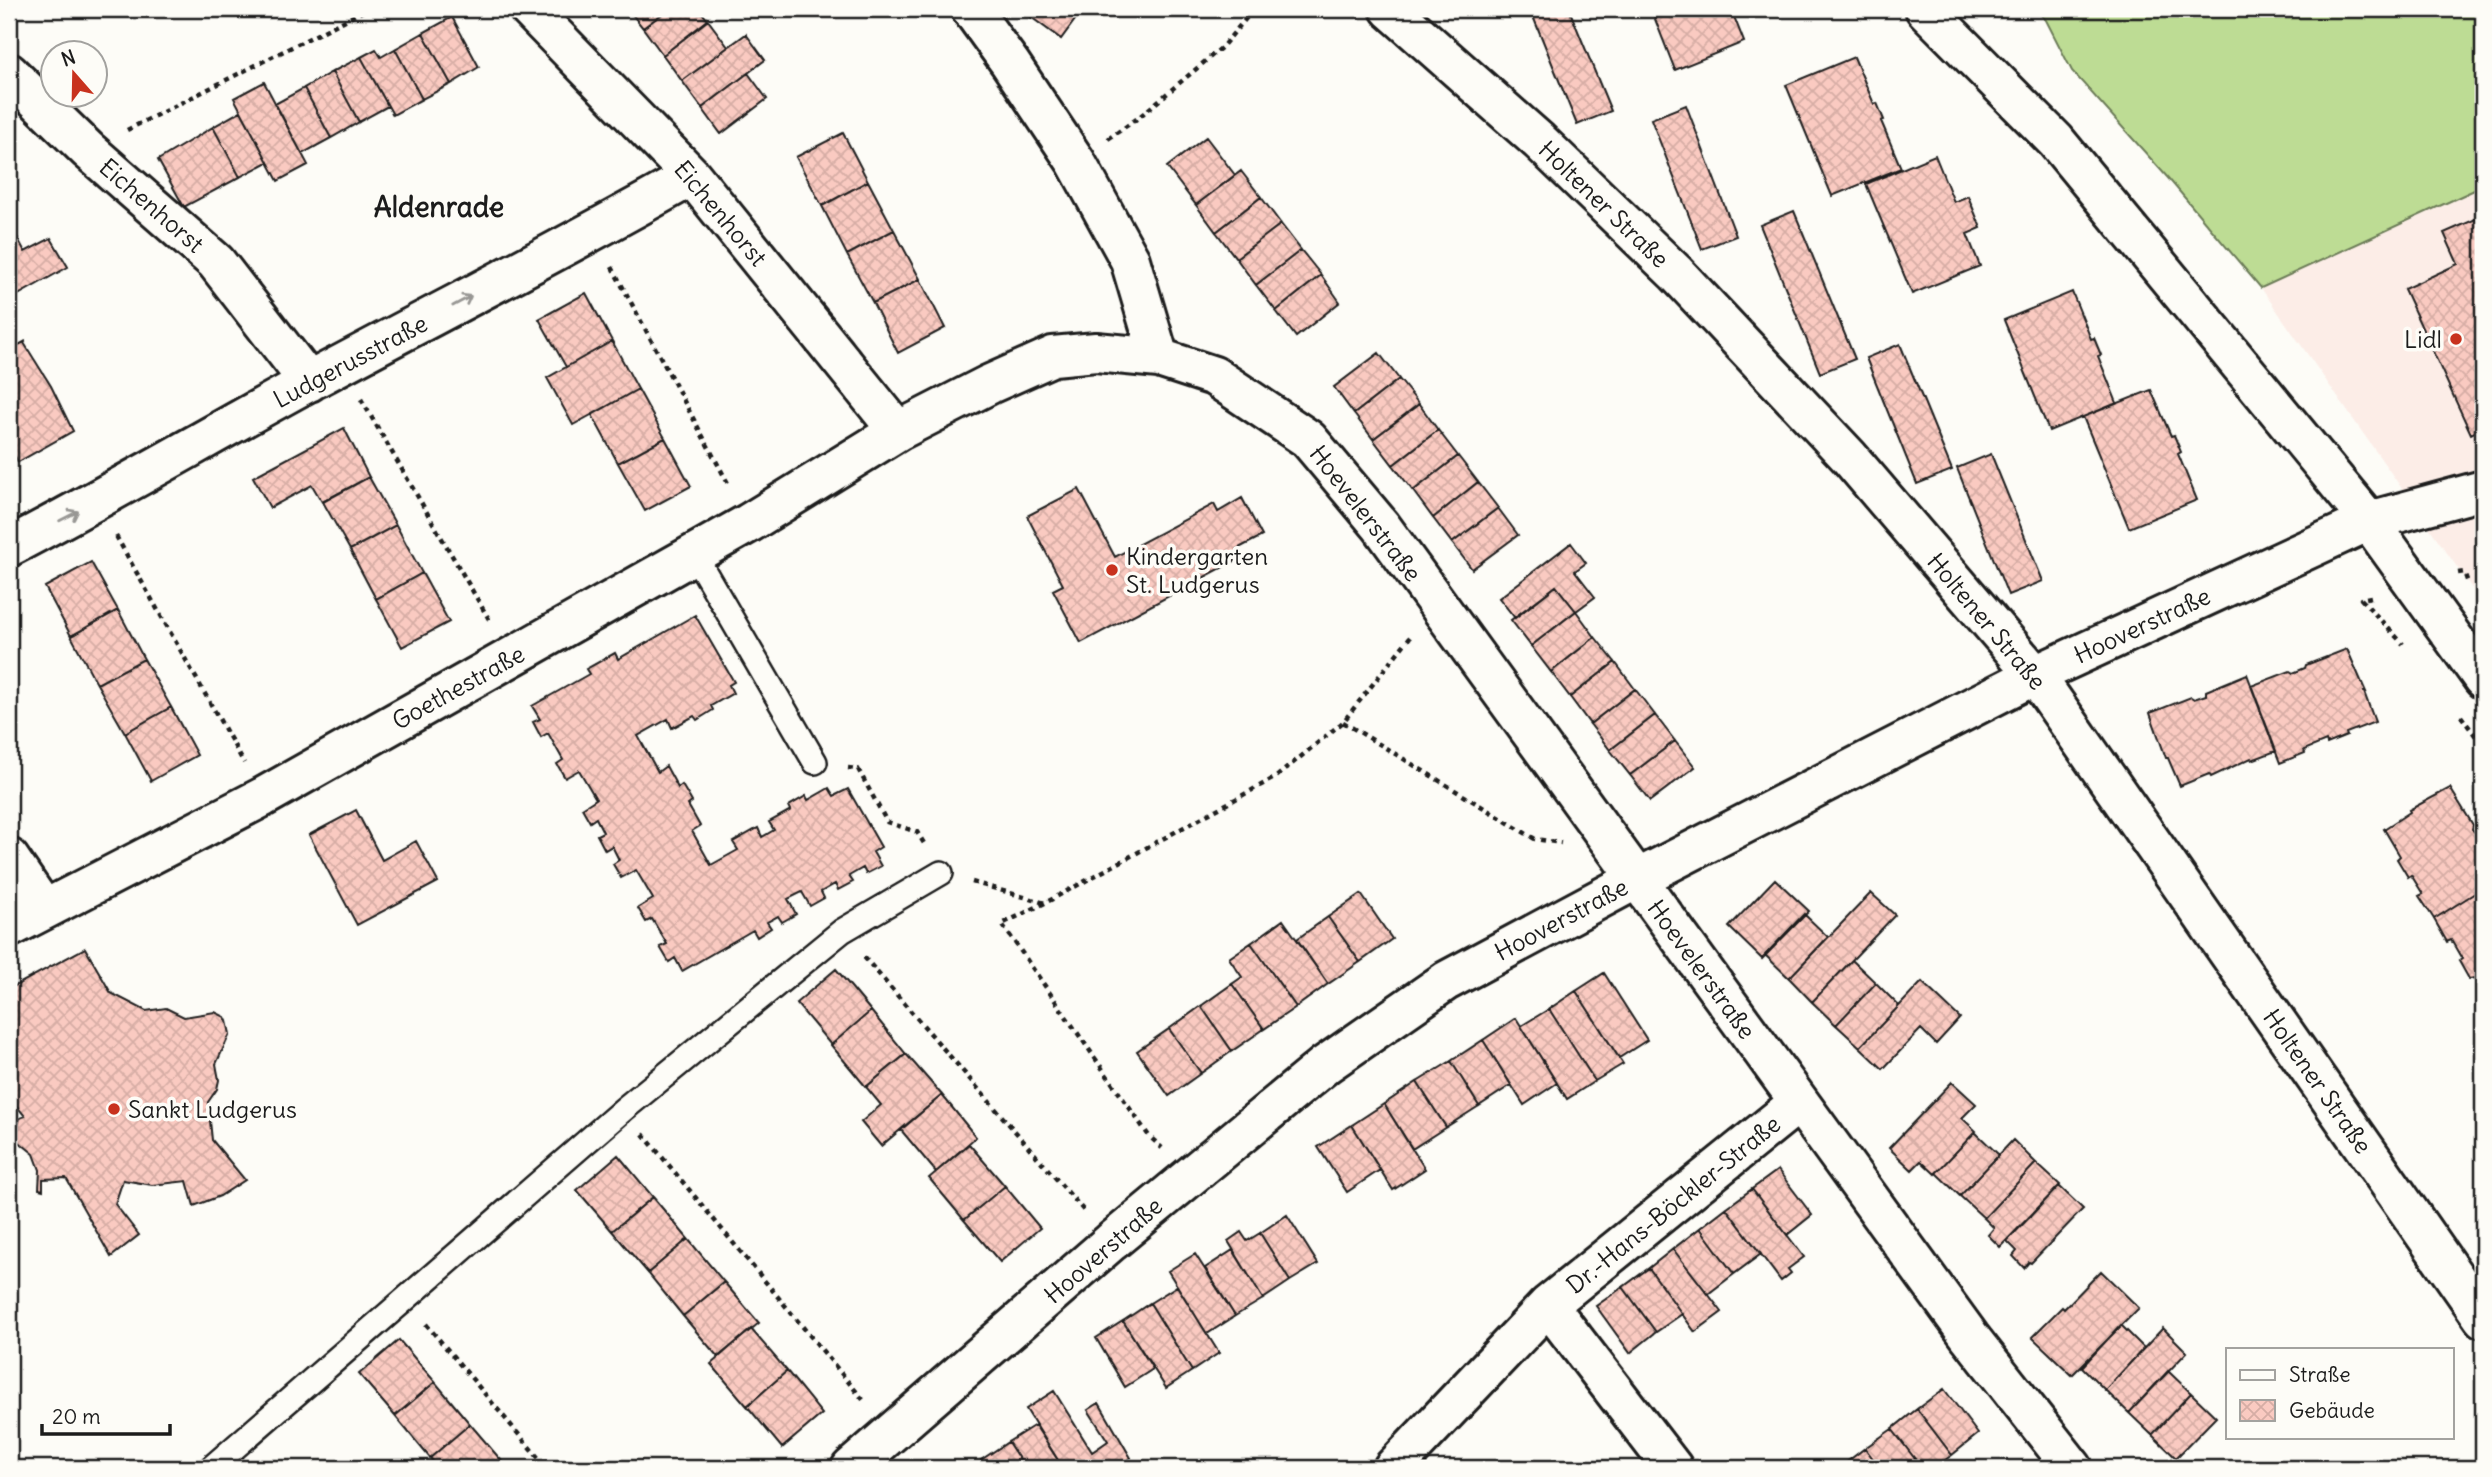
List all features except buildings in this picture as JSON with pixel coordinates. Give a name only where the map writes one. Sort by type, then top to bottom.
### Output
[{"type":"street","name":"Eichenhorst","points":[[529,9],[692,176],[898,431]]},
{"type":"street","points":[[971,9],[1076,162],[1130,260],[1159,359]]},
{"type":"street","name":"Holtener Straße","points":[[1390,9],[1539,141],[1676,274],[1849,457],[2035,675],[2483,1318]]},
{"type":"street","points":[[1925,9],[2056,141],[2369,521],[2483,679]]},
{"type":"street","name":"Eichenhorst","points":[[9,73],[88,150],[216,262],[309,382]]},
{"type":"street","name":"Ludgerusstraße","points":[[9,547],[97,502],[309,382],[593,232],[692,176]]},
{"type":"street","name":"Hoevelerstraße","points":[[898,431],[990,384],[1053,356],[1096,352],[1159,359],[1214,376],[1308,439],[1381,526],[1798,1103],[1970,1337],[2073,1468]]},
{"type":"street","name":"Goethestraße","points":[[9,928],[263,797],[750,523],[898,431]]},
{"type":"street","points":[[2369,521],[2483,489]]},
{"type":"street","name":"Hooverstraße","points":[[851,1468],[898,1430],[1111,1242],[1325,1065],[1446,981],[1637,879],[2035,675],[2369,521]]},
{"type":"street","points":[[9,858],[44,909]]},
{"type":"street","name":"Dr.-Hans-Böckler-Straße","points":[[1393,1468],[1548,1305],[1798,1103]]},
{"type":"street","name":"Dr.-Hans-Böckler-Straße","points":[[1548,1305],[1673,1468]]},
{"type":"lane","points":[[694,554],[815,762]]},
{"type":"lane","points":[[211,1468],[624,1110],[842,931],[941,873]]},
{"type":"path","points":[[88,150],[367,9]]},
{"type":"path","points":[[1076,162],[1138,118],[1211,57],[1254,9]]},
{"type":"path","points":[[593,232],[750,523]]},
{"type":"path","points":[[342,365],[511,657]]},
{"type":"path","points":[[97,502],[263,797]]},
{"type":"path","points":[[1191,1175],[1149,1136],[1002,924],[1276,777],[1343,722],[1393,662],[1435,602]]},
{"type":"path","points":[[1343,722],[1535,839],[1614,849]]},
{"type":"path","points":[[815,762],[858,769],[887,822],[917,832],[941,873],[1045,903]]},
{"type":"path","points":[[842,931],[1111,1242]]},
{"type":"path","points":[[624,1110],[860,1397],[898,1430]]},
{"type":"path","points":[[405,1299],[547,1468]]},
{"type":"shaded area","points":[[2483,186],[2483,604],[2261,288]]},
{"type":"green space","points":[[2035,9],[2483,9],[2483,186],[2261,288],[2168,178],[2072,71],[2046,20]]},
{"type":"place","name":"Lidl","points":[[2456,339]]},
{"type":"place","name":"Kindergarten St. Ludgerus","points":[[1112,570]]},
{"type":"place","name":"Sankt Ludgerus","points":[[114,1109]]},
{"type":"district","name":"Aldenrade","points":[[439,207]]}]
